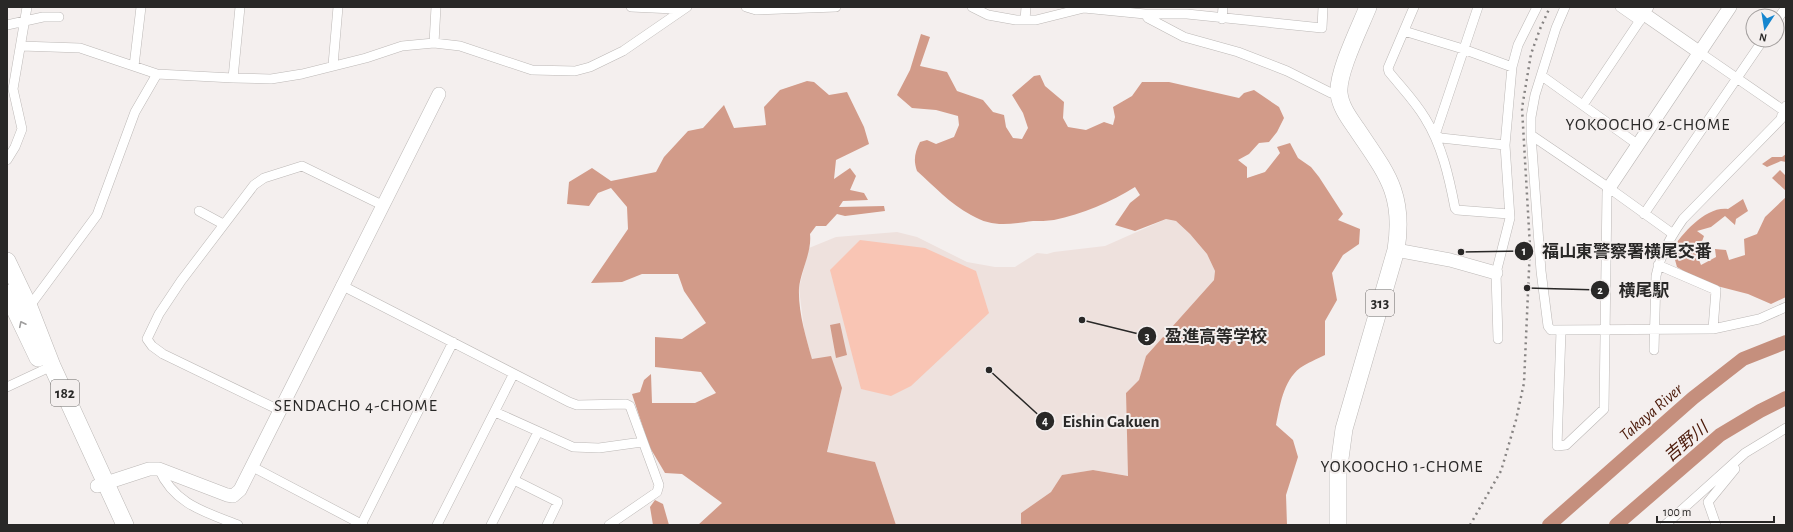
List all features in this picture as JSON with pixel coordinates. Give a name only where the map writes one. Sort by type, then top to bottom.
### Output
[{"type":"highway","name":"313","points":[[1338,525],[1338,478],[1344,429],[1396,250],[1399,232],[1399,213],[1395,195],[1382,168],[1346,114],[1339,94],[1341,76],[1368,7]]},
{"type":"highway","name":"182","points":[[7,261],[29,307],[48,368]]},
{"type":"highway","name":"182","points":[[7,293],[48,368],[101,484],[115,525]]},
{"type":"highway","name":"182","points":[[101,484],[125,525]]},
{"type":"street","points":[[7,160],[15,147],[22,129],[12,89],[27,7]]},
{"type":"street","points":[[134,66],[141,7]]},
{"type":"street","points":[[233,78],[240,7]]},
{"type":"street","points":[[333,65],[338,7]]},
{"type":"street","points":[[434,43],[436,7]]},
{"type":"street","points":[[633,7],[683,10]]},
{"type":"street","points":[[746,7],[756,10],[836,7]]},
{"type":"street","points":[[1025,20],[1026,7]]},
{"type":"street","points":[[1222,19],[1223,7]]},
{"type":"street","points":[[977,8],[988,15],[1016,20],[1036,20],[1084,8],[1125,9],[1145,14],[1187,14],[1222,19],[1322,28],[1323,7]]},
{"type":"street","points":[[1414,7],[1388,68],[1389,72],[1425,117],[1435,135],[1449,179],[1455,208],[1458,210],[1510,214]]},
{"type":"street","points":[[1435,135],[1478,7]]},
{"type":"street","points":[[1498,339],[1496,273],[1508,229],[1510,214],[1505,145],[1512,67],[1518,45],[1537,7]]},
{"type":"street","points":[[1565,7],[1554,36],[1534,102],[1531,135],[1541,271],[1548,326],[1550,330],[1713,329],[1759,319],[1786,307]]},
{"type":"street","points":[[1620,7],[1644,11],[1699,52],[1784,108],[1781,119],[1683,219],[1673,234],[1658,264],[1656,276],[1654,350]]},
{"type":"street","points":[[1561,331],[1557,446],[1566,445],[1604,409],[1607,192],[1730,7]]},
{"type":"street","points":[[21,46],[80,48],[157,74],[233,78],[271,79],[302,74],[333,65],[366,58],[402,46],[434,43],[460,46],[532,70],[575,71],[590,67],[623,51],[683,10]]},
{"type":"street","points":[[1583,105],[1644,11]]},
{"type":"street","points":[[1145,14],[1148,18],[1184,37],[1238,52],[1287,71],[1331,93],[1339,94]]},
{"type":"street","points":[[7,25],[43,17],[59,17]]},
{"type":"street","points":[[1404,31],[1464,49],[1512,67]]},
{"type":"street","points":[[1644,214],[1758,48]]},
{"type":"street","points":[[29,307],[97,215],[135,112],[157,74]]},
{"type":"street","points":[[1542,76],[1638,144]]},
{"type":"street","points":[[101,484],[148,469],[159,469],[234,496],[240,490],[341,285],[438,94]]},
{"type":"street","points":[[1435,135],[1440,138],[1505,145]]},
{"type":"street","points":[[1531,135],[1673,234]]},
{"type":"street","points":[[279,410],[163,354],[152,346],[147,339],[159,314],[223,224],[254,185],[264,178],[302,166],[382,205]]},
{"type":"street","points":[[198,211],[223,224]]},
{"type":"street","points":[[1396,250],[1450,260],[1496,273]]},
{"type":"street","points":[[1658,264],[1716,290],[1713,329]]},
{"type":"street","points":[[341,285],[514,375],[577,405],[626,404],[630,406],[659,485],[657,492],[609,525]]},
{"type":"street","points":[[251,466],[363,524],[453,342]]},
{"type":"street","points":[[7,387],[48,368]]},
{"type":"street","points":[[438,525],[514,375]]},
{"type":"street","points":[[495,412],[573,447],[599,448],[642,442]]},
{"type":"street","points":[[1665,525],[1746,453],[1786,428]]},
{"type":"street","points":[[491,525],[538,432]]},
{"type":"street","points":[[1716,525],[1708,502],[1746,453]]},
{"type":"street","points":[[159,469],[165,483],[190,506],[238,525]]},
{"type":"street","points":[[514,480],[558,502],[547,525]]},
{"type":"shaded area","points":[[921,34],[930,37],[920,66],[947,72],[957,91],[983,100],[993,112],[1004,115],[1006,127],[1013,138],[1022,139],[1028,128],[1023,113],[1012,95],[1034,76],[1040,75],[1045,86],[1064,102],[1063,118],[1068,127],[1086,130],[1104,122],[1113,125],[1115,117],[1113,107],[1132,96],[1142,82],[1169,82],[1239,98],[1244,93],[1254,90],[1279,107],[1284,118],[1277,132],[1269,142],[1259,143],[1249,154],[1238,160],[1247,167],[1247,178],[1265,172],[1280,153],[1277,147],[1290,143],[1298,158],[1311,167],[1319,177],[1343,214],[1338,220],[1360,229],[1359,244],[1343,255],[1332,273],[1337,300],[1325,321],[1325,355],[1303,366],[1294,373],[1286,387],[1281,402],[1276,425],[1293,440],[1298,457],[1286,495],[1287,525],[1021,525],[1021,513],[1051,492],[1062,475],[1093,470],[1128,476],[1126,393],[1139,380],[1146,356],[1214,280],[1215,271],[1207,254],[1190,234],[1176,221],[1166,219],[1135,231],[1115,225],[1130,203],[1140,195],[1135,187],[1086,211],[1054,220],[1009,224],[987,222],[979,219],[963,211],[949,200],[917,171],[915,156],[920,142],[927,140],[936,144],[954,137],[959,125],[958,116],[936,110],[912,108],[897,95],[910,70]]},
{"type":"shaded area","points":[[807,81],[814,82],[829,95],[847,92],[864,127],[869,144],[836,160],[834,179],[850,168],[856,176],[850,190],[864,193],[868,200],[843,201],[839,207],[884,206],[885,211],[845,216],[837,214],[826,226],[816,226],[810,234],[808,254],[799,288],[803,324],[812,359],[831,356],[842,388],[827,452],[875,462],[896,525],[698,525],[722,503],[682,474],[665,473],[649,446],[632,394],[640,392],[644,380],[651,374],[652,403],[695,403],[716,393],[701,372],[655,367],[655,337],[682,339],[706,323],[684,291],[678,274],[642,274],[622,282],[591,283],[628,229],[627,207],[611,188],[598,193],[589,206],[567,204],[569,182],[592,168],[611,181],[656,172],[664,157],[688,131],[703,128],[724,105],[734,128],[766,125],[764,107],[780,90]]},
{"type":"shaded area","points":[[1786,154],[1786,162],[1781,161],[1767,167],[1762,164],[1772,157],[1782,157]]},
{"type":"shaded area","points":[[1780,170],[1786,176],[1786,191],[1772,178]]},
{"type":"shaded area","points":[[1786,197],[1786,297],[1771,304],[1748,294],[1697,279],[1677,267],[1672,249],[1682,236],[1704,216],[1720,209],[1728,209],[1743,199],[1748,211],[1736,219],[1735,225],[1725,216],[1711,227],[1697,231],[1704,236],[1697,255],[1701,265],[1716,257],[1715,249],[1726,250],[1729,260],[1745,255],[1744,239],[1757,234],[1765,217]]},
{"type":"shaded area","points":[[1166,219],[1176,221],[1190,234],[1207,254],[1215,271],[1214,280],[1146,356],[1139,381],[1126,393],[1129,476],[1093,470],[1063,475],[1051,492],[1021,513],[1021,525],[896,525],[875,462],[827,453],[842,388],[812,360],[804,330],[799,288],[809,248],[836,237],[897,232],[917,237],[967,262],[995,267],[1015,267],[1037,253],[1047,254],[1105,246]]},
{"type":"shaded area","points":[[860,240],[925,248],[976,271],[989,313],[911,386],[891,396],[861,389],[830,270]]},
{"type":"shaded area","points":[[840,323],[847,355],[836,358],[830,325]]},
{"type":"shaded area","points":[[655,500],[663,504],[669,525],[653,525],[650,507]]},
{"type":"waterway","name":"Takaya River","points":[[1549,525],[1693,398],[1743,359],[1786,342]]},
{"type":"waterway","name":"吉野川","points":[[1616,525],[1720,435],[1760,411],[1786,398]]},
{"type":"railway","points":[[1470,525],[1501,471],[1516,420],[1524,383],[1530,247],[1522,108],[1531,54],[1550,7]]},
{"type":"place","name":"福山東警察署横尾交番","points":[[1461,252]]},
{"type":"place","name":"横尾駅","points":[[1527,288]]},
{"type":"place","name":"盈進高等学校","points":[[1082,320]]},
{"type":"place","name":"Eishin Gakuen","points":[[989,370]]},
{"type":"district","name":"YOKOOCHO 2-CHOME","points":[[1648,124]]},
{"type":"district","name":"SENDACHO 4-CHOME","points":[[356,405]]},
{"type":"district","name":"YOKOOCHO 1-CHOME","points":[[1402,466]]}]
